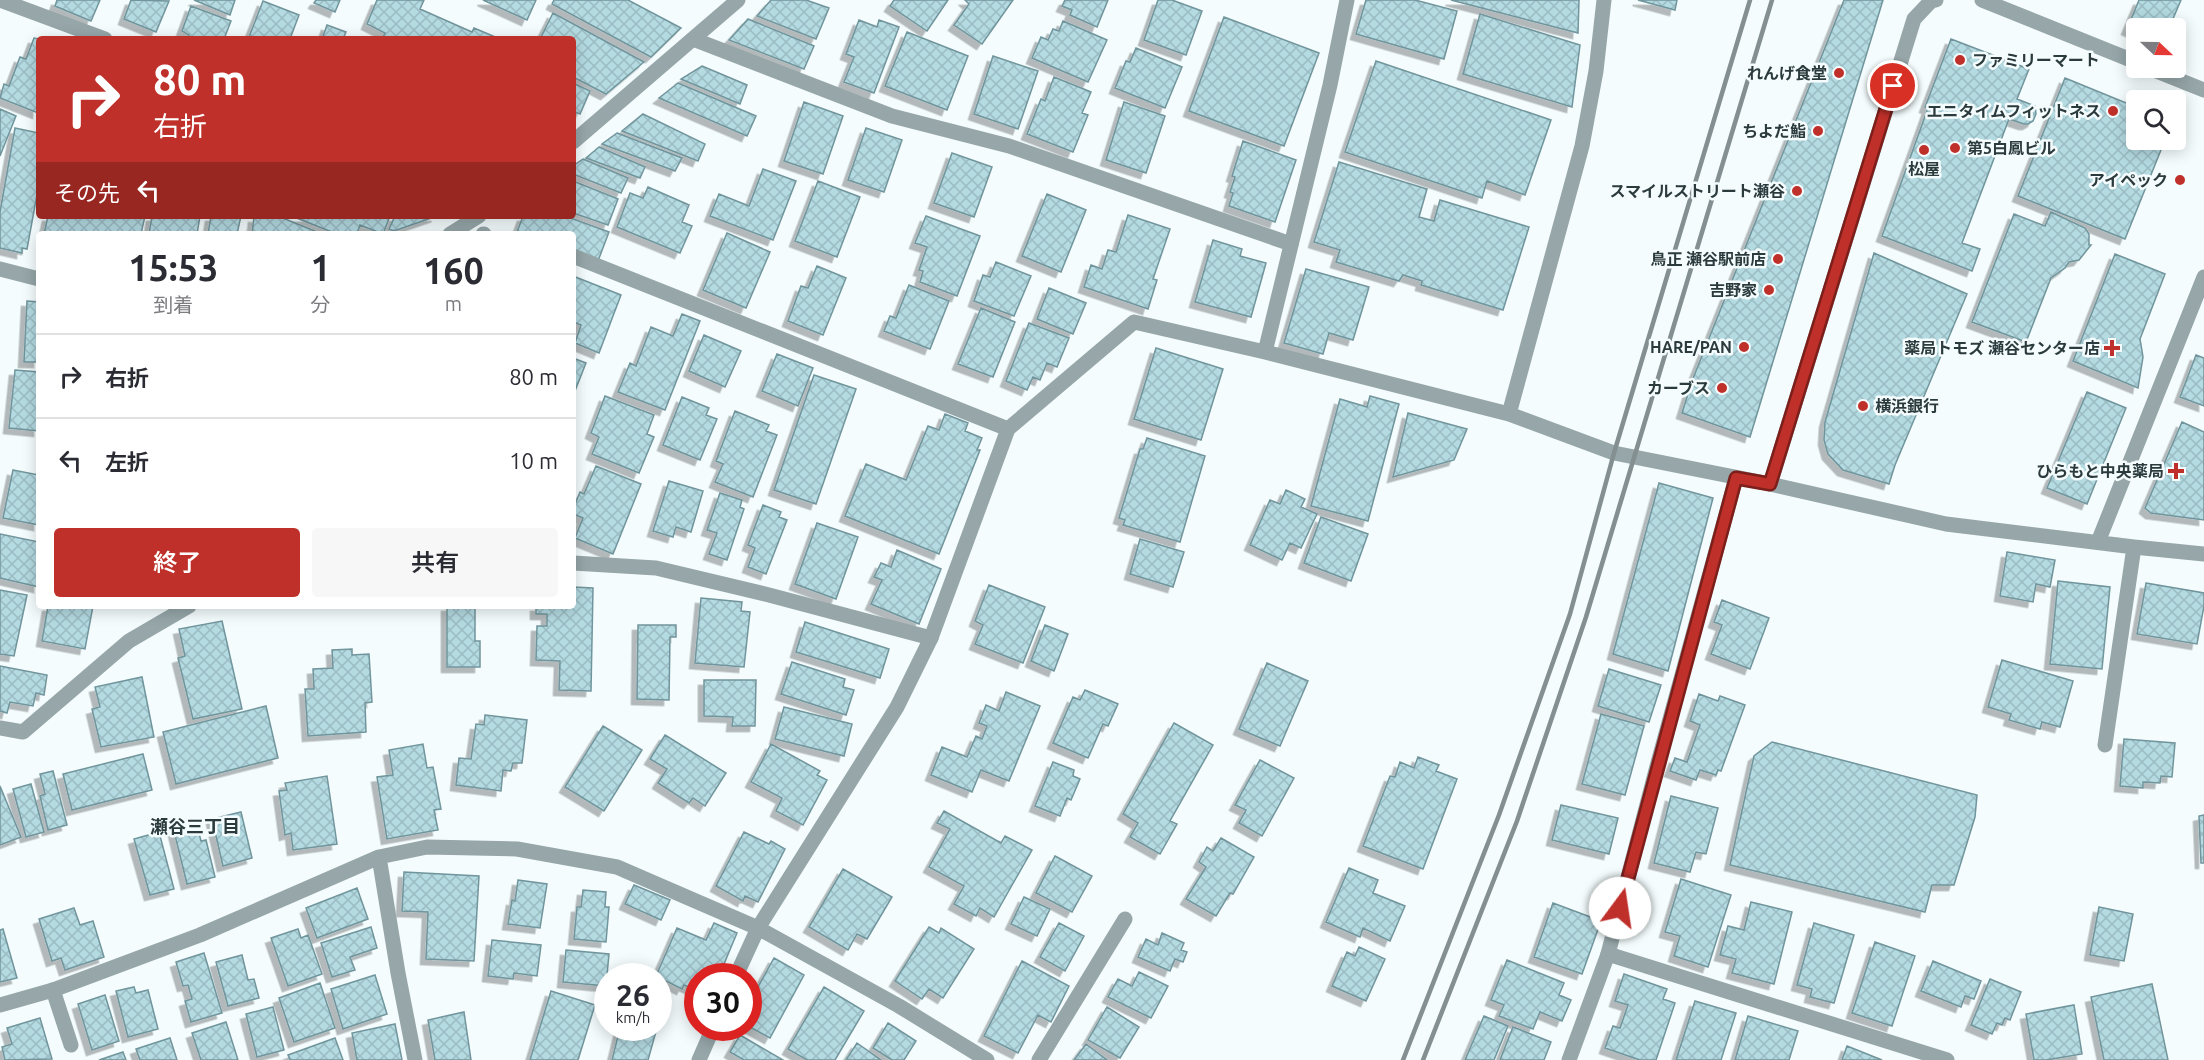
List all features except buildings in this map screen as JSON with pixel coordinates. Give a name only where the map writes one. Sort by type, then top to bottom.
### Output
[{"type":"street","points":[[0,0],[97,36]]},
{"type":"street","points":[[1264,352],[1330,85],[1347,0]]},
{"type":"street","points":[[1509,414],[1582,146],[1596,72],[1604,0]]},
{"type":"street","points":[[1770,484],[1914,18],[1936,0]]},
{"type":"street","points":[[1982,0],[2126,58]]},
{"type":"street","points":[[576,139],[735,1]]},
{"type":"street","points":[[693,39],[892,116],[1009,146],[1291,244]]},
{"type":"street","points":[[2174,78],[2204,90]]},
{"type":"street","points":[[455,231],[473,219]]},
{"type":"street","points":[[576,256],[1008,429]]},
{"type":"street","points":[[0,269],[36,278]]},
{"type":"street","points":[[2098,542],[2204,277]]},
{"type":"street","points":[[742,963],[758,928],[897,707],[931,638],[1008,429],[1134,322],[1264,352],[1509,414],[1614,453],[1770,484],[1946,524],[2134,548],[2204,554]]},
{"type":"street","points":[[1569,1060],[1608,954],[1736,478]]},
{"type":"street","points":[[2105,745],[2134,548]]},
{"type":"street","points":[[576,563],[656,568],[931,638]]},
{"type":"street","points":[[0,728],[23,732],[129,641],[184,609]]},
{"type":"street","points":[[0,1005],[53,990],[200,935],[378,857],[427,847],[517,849],[617,867],[758,928],[899,1006],[987,1060]]},
{"type":"street","points":[[378,857],[415,1060]]},
{"type":"street","points":[[1039,1060],[1125,919]]},
{"type":"street","points":[[1608,954],[1947,1060]]},
{"type":"street","points":[[53,990],[71,1045]]},
{"type":"street","points":[[699,1060],[707,1041]]},
{"type":"railway","points":[[1403,1060],[1499,815],[1570,614],[1614,453],[1750,0]]},
{"type":"railway","points":[[1423,1060],[1517,821],[1586,617],[1772,0]]},
{"type":"place","name":"ファミリーマート","points":[[1960,60]]},
{"type":"place","name":"れんげ食堂","points":[[1839,73]]},
{"type":"place","name":"エニタイムフィットネス","points":[[2113,111]]},
{"type":"place","name":"ちよだ鮨","points":[[1818,131]]},
{"type":"place","name":"第5白鳳ビル","points":[[1955,148]]},
{"type":"place","name":"松屋","points":[[1924,150]]},
{"type":"place","name":"アイペック","points":[[2180,180]]},
{"type":"place","name":"スマイルストリート瀬谷","points":[[1797,191]]},
{"type":"place","name":"鳥正 瀬谷駅前店","points":[[1778,259]]},
{"type":"place","name":"吉野家","points":[[1769,290]]},
{"type":"place","name":"HARE/PAN","points":[[1744,347]]},
{"type":"place","name":"薬局トモズ 瀬谷センター店","points":[[2112,348]]},
{"type":"place","name":"カーブス","points":[[1722,388]]},
{"type":"place","name":"横浜銀行","points":[[1863,406]]},
{"type":"place","name":"ひらもと中央薬局","points":[[2176,471]]},
{"type":"district","name":"瀬谷三丁目","points":[[195,826]]},
{"type":"route","points":[[1620,908],[1736,478],[1770,484],[1893,86]]}]
